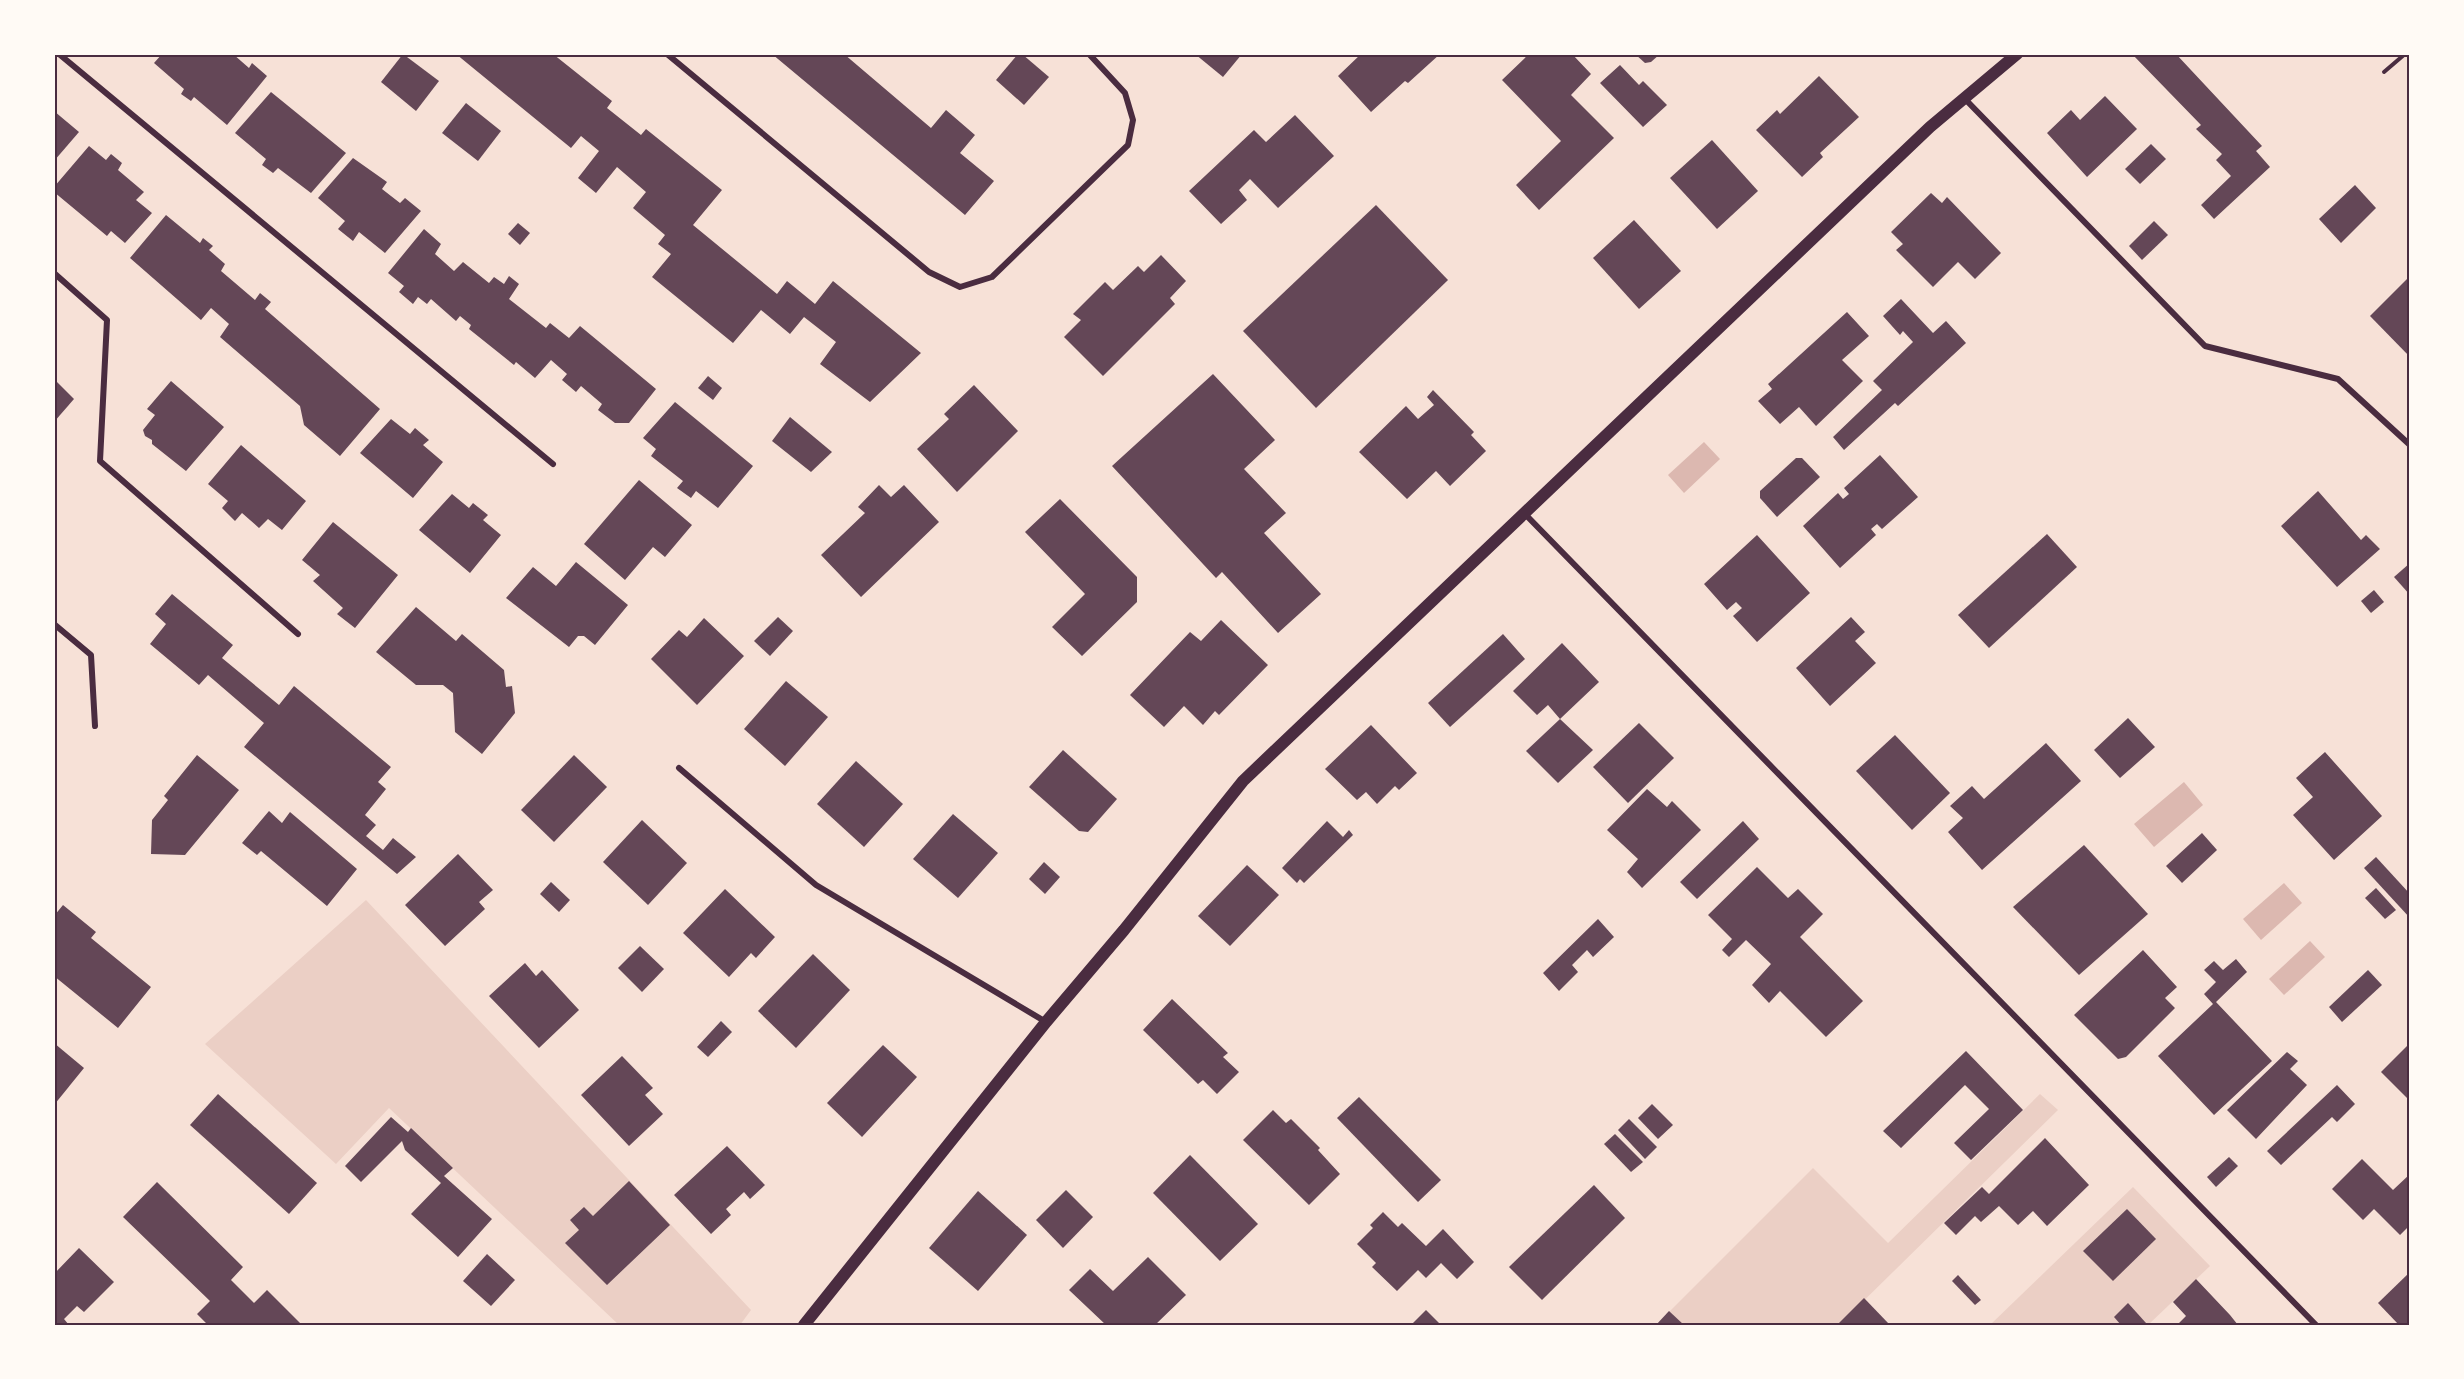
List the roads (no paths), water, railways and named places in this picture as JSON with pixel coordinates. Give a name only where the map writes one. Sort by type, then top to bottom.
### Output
[{"type":"main road","points":[[804,1325],[1046,1022],[1124,930],[1243,781],[1930,128],[2017,54]]},
{"type":"street","points":[[59,54],[553,464]]},
{"type":"street","points":[[668,54],[929,272],[960,286],[992,277],[1128,145],[1133,120],[1125,93],[1089,54]]},
{"type":"street","points":[[1965,99],[2205,346],[2338,379],[2410,445]]},
{"type":"street","points":[[54,273],[107,320],[100,461],[298,634]]},
{"type":"street","points":[[1525,514],[2316,1325]]},
{"type":"street","points":[[54,624],[91,655],[95,726]]},
{"type":"street","points":[[679,768],[816,885],[1046,1022]]}]
